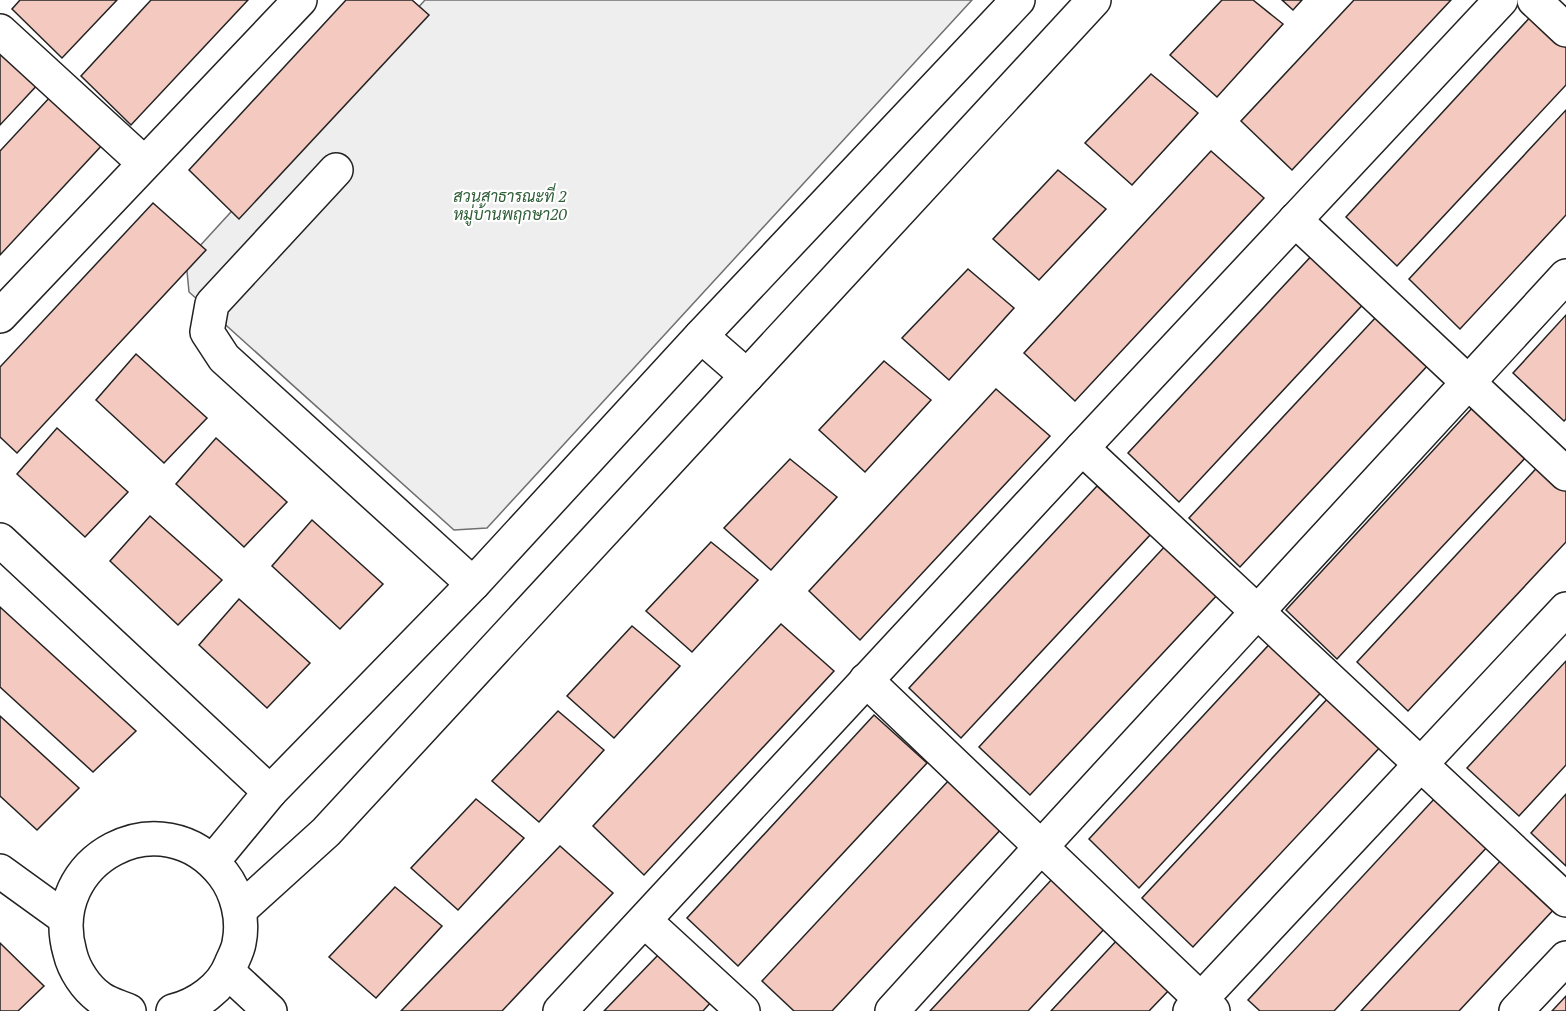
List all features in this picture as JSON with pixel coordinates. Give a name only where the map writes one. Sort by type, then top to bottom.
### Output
[{"type":"street","points":[[0,316],[300,0]]},
{"type":"street","points":[[213,861],[270,792],[473,584],[701,336],[1018,0]]},
{"type":"street","points":[[240,910],[326,832],[1094,0]]},
{"type":"street","points":[[560,1011],[1501,0]]},
{"type":"street","points":[[1534,0],[1566,30]]},
{"type":"street","points":[[0,31],[144,163]]},
{"type":"street","points":[[336,170],[212,304],[207,332],[224,358],[473,584]]},
{"type":"street","points":[[1295,220],[1566,474]]},
{"type":"street","points":[[892,1011],[1566,276]]},
{"type":"street","points":[[701,336],[747,376]]},
{"type":"street","points":[[1082,448],[1566,900]]},
{"type":"street","points":[[0,540],[270,792]]},
{"type":"street","points":[[866,680],[1041,847],[1201,1007],[1421,764],[1566,609]]},
{"type":"street","points":[[106,1007],[85,982],[73,963],[66,941],[65,918],[72,892],[87,868],[109,850],[135,840],[163,838],[190,846],[213,861],[231,884],[240,910],[240,942],[228,972],[211,992],[188,1007],[173,1011]]},
{"type":"street","points":[[0,871],[65,918]]},
{"type":"street","points":[[645,921],[743,1011]]},
{"type":"street","points":[[1516,1011],[1566,958]]},
{"type":"street","points":[[228,972],[270,1011]]},
{"type":"green space","name":"สวนสาธารณะที่ 2 หมู่บ้านพฤกษา20","points":[[425,0],[972,0],[487,528],[454,530],[189,292],[186,261]]},
{"type":"building","points":[[20,0],[117,0],[62,58],[12,9]]},
{"type":"building","points":[[151,0],[248,0],[131,125],[81,76]]},
{"type":"building","points":[[346,0],[412,0],[429,15],[239,219],[189,170]]},
{"type":"building","points":[[1222,0],[1253,0],[1283,24],[1217,97],[1170,55]]},
{"type":"building","points":[[1282,0],[1302,0],[1293,10]]},
{"type":"building","points":[[1354,0],[1451,0],[1292,170],[1241,121]]},
{"type":"building","points":[[1533,14],[1566,44],[1566,85],[1397,266],[1346,217]]},
{"type":"building","points":[[0,45],[41,81],[0,125]]},
{"type":"building","points":[[1151,74],[1198,113],[1132,185],[1085,143]]},
{"type":"building","points":[[51,96],[104,143],[0,255],[0,151]]},
{"type":"building","points":[[1566,110],[1566,215],[1460,329],[1409,279]]},
{"type":"building","points":[[1211,151],[1264,198],[1075,401],[1024,353]]},
{"type":"building","points":[[1058,170],[1106,209],[1039,280],[993,239]]},
{"type":"building","points":[[153,203],[206,250],[17,453],[0,437],[0,367]]},
{"type":"building","points":[[1316,251],[1369,298],[1179,502],[1128,453]]},
{"type":"building","points":[[968,269],[1014,308],[949,380],[902,338]]},
{"type":"building","points":[[1566,315],[1566,419],[1564,421],[1513,373]]},
{"type":"building","points":[[1377,316],[1430,363],[1240,567],[1189,518]]},
{"type":"building","points":[[136,354],[207,418],[164,463],[96,400]]},
{"type":"building","points":[[884,361],[931,400],[865,472],[819,430]]},
{"type":"building","points":[[996,389],[1050,436],[860,640],[809,591]]},
{"type":"building","points":[[1473,407],[1528,455],[1337,659],[1286,610]]},
{"type":"building","points":[[57,428],[128,492],[85,537],[17,474]]},
{"type":"building","points":[[216,438],[287,502],[244,547],[176,484]]},
{"type":"building","points":[[790,459],[837,497],[771,570],[724,528]]},
{"type":"building","points":[[1545,459],[1566,478],[1566,542],[1408,711],[1357,662]]},
{"type":"building","points":[[1097,486],[1151,534],[961,738],[909,688]]},
{"type":"building","points":[[150,516],[222,580],[178,625],[110,561]]},
{"type":"building","points":[[312,520],[383,584],[340,629],[272,566]]},
{"type":"building","points":[[711,542],[758,580],[692,652],[646,611]]},
{"type":"building","points":[[1167,544],[1220,592],[1030,795],[979,747]]},
{"type":"building","points":[[239,599],[310,663],[267,708],[199,645]]},
{"type":"building","points":[[0,607],[136,731],[93,772],[0,687]]},
{"type":"building","points":[[781,624],[834,671],[644,875],[593,826]]},
{"type":"building","points":[[632,626],[680,666],[614,738],[567,696]]},
{"type":"building","points":[[1276,637],[1329,684],[1139,888],[1089,839]]},
{"type":"building","points":[[1566,661],[1566,765],[1519,816],[1467,768]]},
{"type":"building","points":[[1330,696],[1384,743],[1193,947],[1142,898]]},
{"type":"building","points":[[558,711],[604,750],[539,822],[492,781]]},
{"type":"building","points":[[874,715],[927,763],[738,966],[687,918]]},
{"type":"building","points":[[0,716],[79,788],[37,830],[0,796]]},
{"type":"building","points":[[950,779],[1004,826],[832,1011],[794,1011],[762,981]]},
{"type":"building","points":[[1566,794],[1566,866],[1531,833]]},
{"type":"building","points":[[1436,797],[1489,845],[1334,1011],[1260,1011],[1248,1000]]},
{"type":"building","points":[[476,799],[524,838],[458,910],[411,868]]},
{"type":"building","points":[[560,846],[613,893],[502,1011],[401,1011]]},
{"type":"building","points":[[1503,858],[1557,906],[1459,1011],[1361,1011]]},
{"type":"building","points":[[1053,878],[1107,926],[1028,1011],[930,1011]]},
{"type":"building","points":[[395,887],[442,926],[376,998],[329,957]]},
{"type":"building","points":[[1118,939],[1172,987],[1149,1011],[1051,1011]]},
{"type":"building","points":[[0,943],[44,986],[18,1011],[0,1011]]},
{"type":"building","points":[[659,954],[712,1001],[703,1011],[604,1011]]},
{"type":"building","points":[[1566,996],[1566,1011],[1552,1011]]}]
